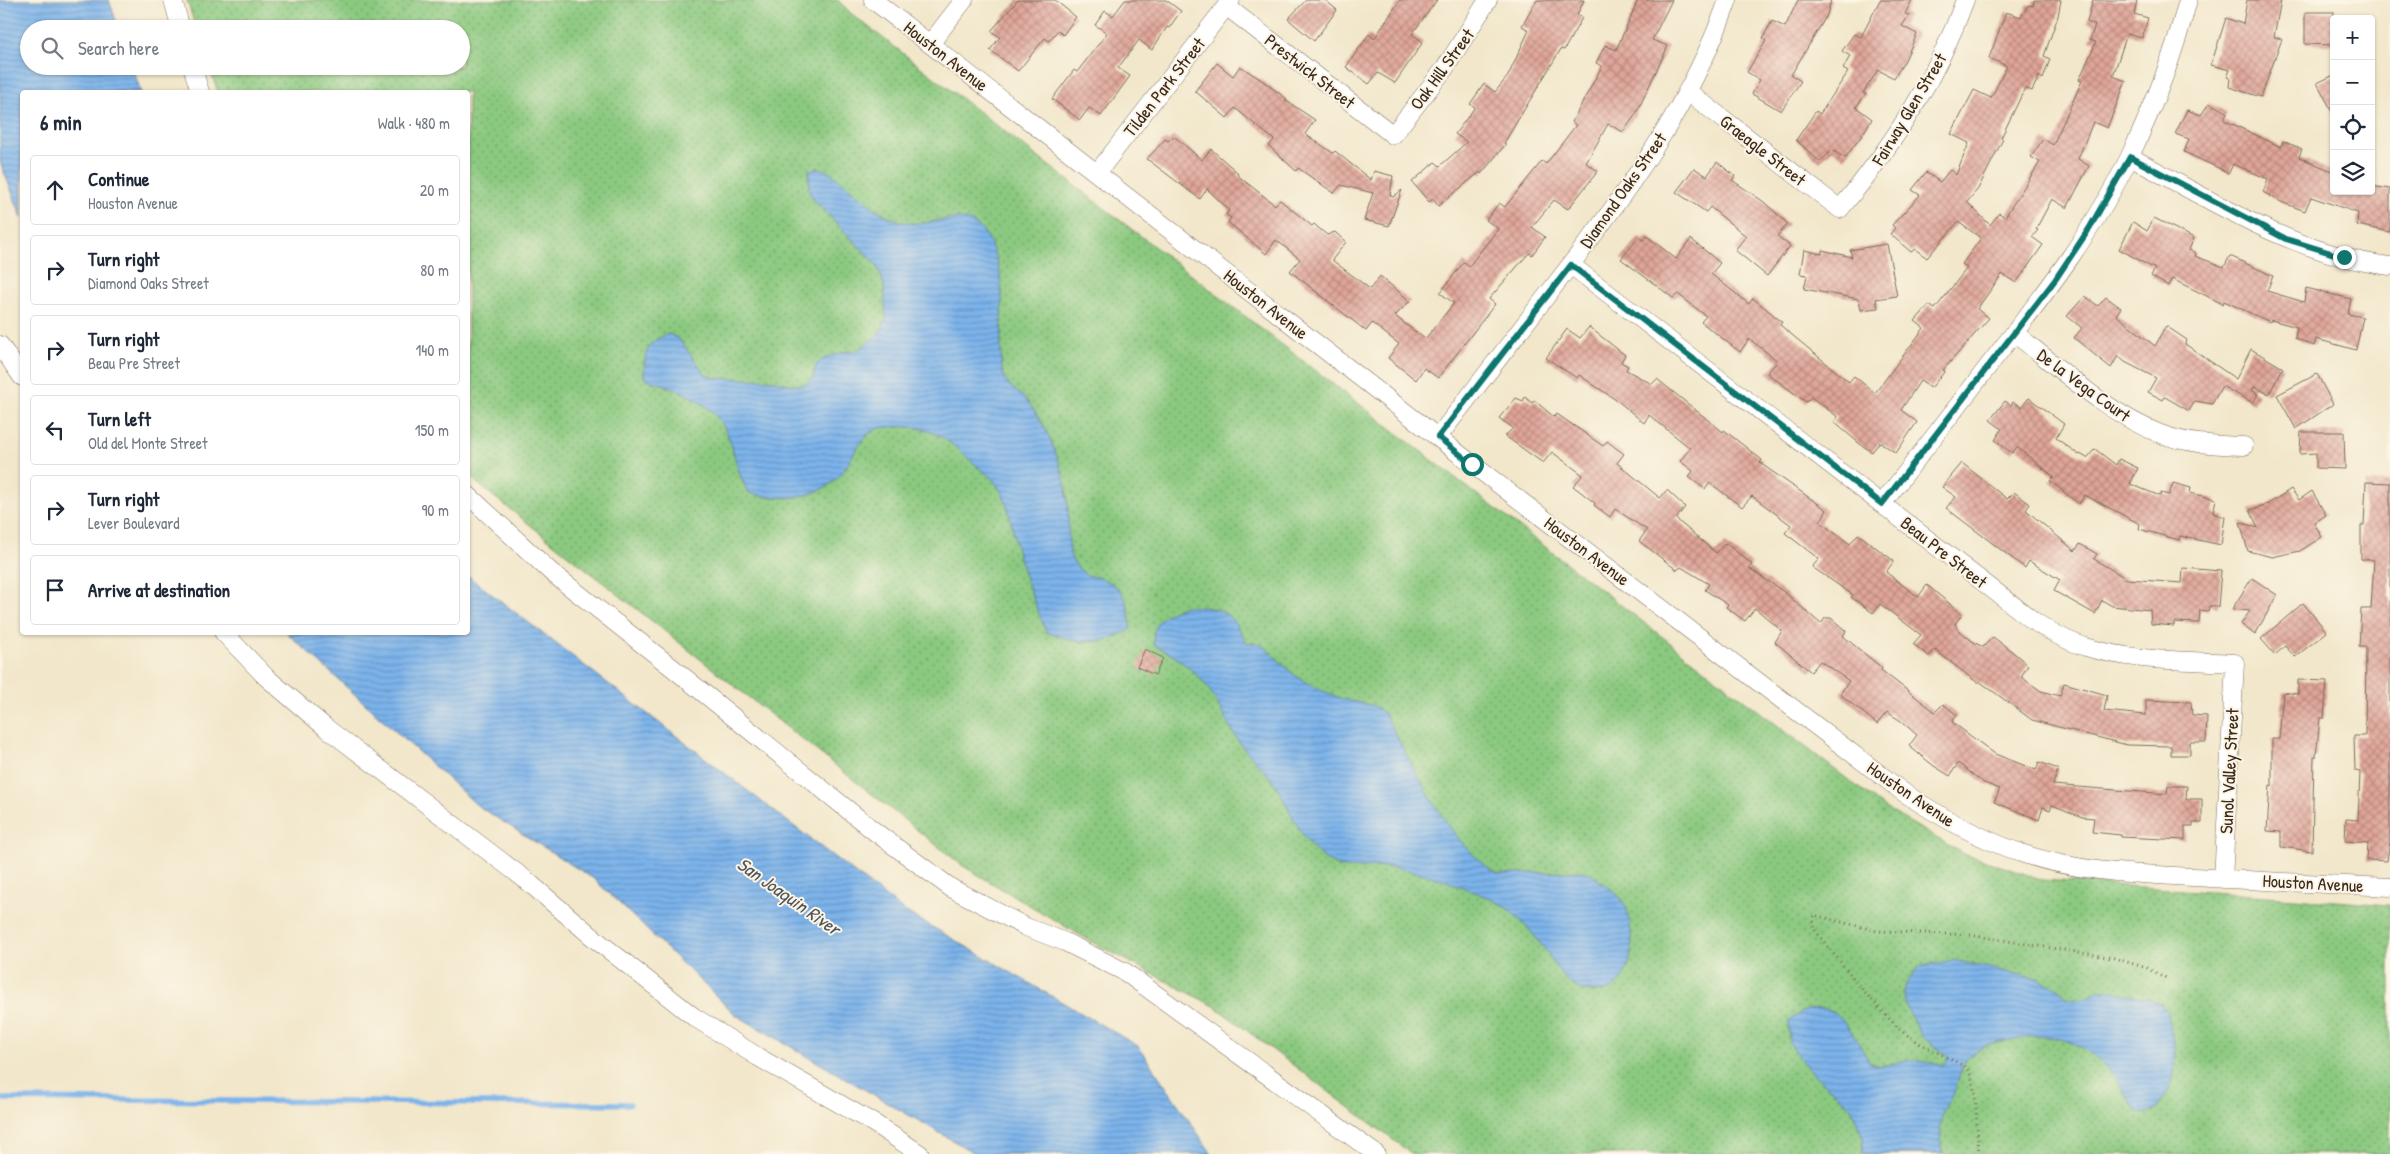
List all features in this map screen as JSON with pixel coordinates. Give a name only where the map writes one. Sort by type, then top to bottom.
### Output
[{"type":"street","points":[[173,0],[179,20]]},
{"type":"street","name":"Houston Avenue","points":[[872,0],[1438,437],[1903,792],[1939,816],[1982,838],[2022,853],[2062,864],[2109,872],[2390,887]]},
{"type":"street","points":[[930,44],[964,0]]},
{"type":"street","name":"Oak Hill Street","points":[[1393,136],[1446,68],[1488,0]]},
{"type":"street","name":"Diamond Oaks Street","points":[[1438,437],[1627,191],[1656,147],[1687,91],[1700,66],[1728,0]]},
{"type":"street","name":"Fairway Glen Street","points":[[1840,209],[1874,168],[1903,127],[1930,81],[1955,28],[1965,0]]},
{"type":"street","points":[[1882,504],[2055,280],[2089,229],[2130,157],[2158,94],[2177,40],[2188,0]]},
{"type":"street","name":"Prestwick Street","points":[[1228,3],[1393,136]]},
{"type":"street","name":"Tilden Park Street","points":[[1097,173],[1228,3]]},
{"type":"street","points":[[195,75],[199,90]]},
{"type":"street","name":"Graeagle Street","points":[[1687,91],[1840,209]]},
{"type":"street","points":[[2130,157],[2286,239],[2344,257],[2390,266]]},
{"type":"street","name":"Beau Pre Street","points":[[1571,265],[2035,622],[2059,636],[2085,647],[2114,655],[2235,663]]},
{"type":"street","name":"De la Vega Court","points":[[2014,333],[2108,406],[2129,419],[2159,433],[2186,441],[2211,445],[2244,446]]},
{"type":"street","points":[[0,346],[20,374]]},
{"type":"street","points":[[470,498],[514,540],[566,584],[674,668],[874,831],[952,888],[1026,927],[1065,942],[1125,972],[1376,1154]]},
{"type":"street","points":[[226,635],[266,676],[324,727],[526,880],[595,939],[694,1017],[758,1057],[875,1124],[920,1154]]},
{"type":"street","name":"Sunol Valley Street","points":[[2223,878],[2235,663]]},
{"type":"path","points":[[1979,1154],[1975,1094],[1971,1075],[1966,1067],[1945,1057],[1900,1030],[1868,996],[1813,928],[1814,915],[1877,931],[1970,935],[2057,948],[2085,955],[2114,958],[2147,968],[2168,979]]},
{"type":"green space","points":[[187,0],[838,0],[853,15],[1885,808],[1964,854],[2044,880],[2390,905],[2390,1154],[1412,1154],[1214,1006],[1090,941],[963,866],[478,484],[470,475],[470,90],[217,90],[212,75],[470,75],[470,20],[193,20]]},
{"type":"water","points":[[0,0],[109,0],[116,20],[20,20],[20,75],[135,75],[140,90],[20,90],[20,213],[0,162]]},
{"type":"water","points":[[821,168],[842,181],[871,205],[891,218],[914,224],[958,219],[968,221],[977,226],[987,236],[1000,274],[1002,306],[1001,358],[1004,377],[1008,384],[1033,408],[1055,450],[1066,486],[1069,543],[1073,561],[1086,575],[1101,578],[1119,590],[1126,601],[1131,629],[1109,639],[1089,642],[1069,639],[1046,632],[1028,585],[1002,493],[991,478],[954,446],[937,435],[918,428],[879,428],[866,436],[840,475],[831,484],[820,490],[798,497],[761,496],[749,493],[739,473],[730,440],[720,420],[702,404],[684,393],[644,377],[646,355],[650,345],[669,334],[679,339],[706,375],[716,378],[772,380],[794,385],[804,385],[813,378],[816,365],[825,358],[847,351],[857,351],[882,329],[886,319],[884,285],[877,265],[814,200],[809,192],[809,170]]},
{"type":"water","name":"San Joaquin River","points":[[470,578],[903,910],[1138,1046],[1212,1154],[976,1154],[736,1015],[594,879],[478,806],[289,635],[470,635]]},
{"type":"water","points":[[1185,606],[1216,609],[1223,612],[1234,622],[1246,642],[1261,644],[1293,674],[1312,686],[1342,699],[1374,706],[1384,713],[1419,778],[1447,824],[1480,861],[1498,874],[1585,871],[1593,875],[1615,893],[1627,909],[1632,940],[1628,967],[1617,985],[1609,990],[1596,992],[1583,991],[1575,987],[1562,975],[1540,943],[1520,919],[1495,901],[1449,882],[1415,872],[1389,867],[1340,867],[1324,858],[1302,833],[1275,784],[1239,742],[1205,684],[1182,662],[1154,645],[1155,630],[1160,620],[1165,615]]},
{"type":"water","points":[[1953,960],[2039,979],[2059,989],[2066,997],[2076,999],[2088,997],[2097,990],[2107,990],[2151,999],[2161,1004],[2168,1014],[2176,1058],[2170,1090],[2156,1109],[2147,1114],[2136,1112],[2114,1076],[2087,1050],[2070,1042],[2052,1037],[2010,1040],[1991,1044],[1980,1049],[1964,1063],[1953,1095],[1943,1112],[1941,1122],[1942,1154],[1862,1154],[1863,1138],[1851,1107],[1809,1070],[1789,1043],[1789,1021],[1804,1011],[1817,1008],[1829,1010],[1847,1026],[1870,1063],[1880,1066],[1912,1060],[1944,1065],[1948,1056],[1921,1036],[1906,1006],[1904,994],[1906,984],[1919,967]]},
{"type":"building","points":[[1018,0],[1055,0],[1076,17],[1063,35],[1058,30],[1049,41],[1045,38],[1018,71],[990,50],[1000,37],[991,31]]},
{"type":"building","points":[[1125,0],[1166,0],[1181,11],[1169,28],[1167,27],[1152,50],[1139,40],[1118,68],[1130,76],[1101,116],[1089,108],[1080,120],[1052,99],[1074,70],[1077,72],[1107,33],[1095,25],[1105,11],[1113,16]]},
{"type":"building","points":[[1306,0],[1325,0],[1337,10],[1314,41],[1288,19]]},
{"type":"building","points":[[1400,0],[1437,0],[1412,34],[1423,42],[1395,83],[1378,73],[1369,84],[1346,67],[1369,34],[1374,39]]},
{"type":"building","points":[[1537,0],[1584,0],[1577,15],[1582,18],[1564,50],[1561,49],[1504,143],[1506,144],[1481,174],[1480,172],[1438,206],[1433,199],[1429,202],[1412,182],[1435,162],[1440,166],[1467,142],[1455,134],[1475,107],[1470,104],[1484,84],[1495,92],[1508,76],[1529,30],[1522,26]]},
{"type":"building","points":[[1638,0],[1672,0],[1652,40],[1668,46],[1636,114],[1623,132],[1608,124],[1586,163],[1598,171],[1568,209],[1554,200],[1532,227],[1545,237],[1532,255],[1529,253],[1489,299],[1495,304],[1438,378],[1424,368],[1416,380],[1388,358],[1399,344],[1372,323],[1366,331],[1290,271],[1300,259],[1276,240],[1266,254],[1228,222],[1231,218],[1226,215],[1229,210],[1207,189],[1200,199],[1147,159],[1165,139],[1168,141],[1174,136],[1202,160],[1211,149],[1238,173],[1237,175],[1275,205],[1280,200],[1312,226],[1314,224],[1327,235],[1335,232],[1346,242],[1332,260],[1370,289],[1380,276],[1410,301],[1395,316],[1425,339],[1454,303],[1440,293],[1464,262],[1469,266],[1498,229],[1486,220],[1499,203],[1505,207],[1542,161],[1546,164],[1576,125],[1572,122],[1602,66],[1596,63],[1605,45],[1616,50]]},
{"type":"building","points":[[1798,0],[1831,0],[1827,15],[1791,75],[1801,81],[1781,111],[1752,94],[1760,80],[1747,72],[1766,41],[1763,38],[1772,21],[1785,27]]},
{"type":"building","points":[[1880,0],[1912,0],[1905,14],[1909,15],[1902,26],[1917,34],[1894,78],[1878,70],[1863,93],[1866,94],[1856,107],[1872,119],[1845,158],[1832,150],[1820,162],[1796,140],[1816,111],[1820,114],[1848,72],[1843,69],[1850,56],[1842,51],[1854,34],[1861,37]]},
{"type":"building","points":[[2034,0],[2061,0],[2058,16],[2044,56],[2050,59],[2043,79],[2039,76],[2032,91],[2025,88],[2001,138],[2003,139],[1978,189],[1967,202],[1990,225],[1999,213],[2005,217],[2040,162],[2031,157],[2043,139],[2053,145],[2082,81],[2079,80],[2096,42],[2090,40],[2095,25],[2087,22],[2093,0],[2137,0],[2134,14],[2148,18],[2142,38],[2127,34],[2113,76],[2126,81],[2107,128],[2093,122],[2078,159],[2089,166],[2067,208],[2052,199],[2036,229],[2038,230],[2032,237],[2043,245],[2016,283],[2002,274],[1977,309],[1989,318],[1943,370],[1945,371],[1931,388],[1920,381],[1901,410],[1917,422],[1896,453],[1880,442],[1872,452],[1860,444],[1834,422],[1838,417],[1811,397],[1806,402],[1767,373],[1778,361],[1749,339],[1740,352],[1701,322],[1706,316],[1678,294],[1673,298],[1621,259],[1639,237],[1643,240],[1647,236],[1676,259],[1691,239],[1720,263],[1711,274],[1749,304],[1753,298],[1782,322],[1780,325],[1849,382],[1854,376],[1875,393],[1924,328],[1915,321],[1929,305],[1935,309],[1967,268],[1962,264],[1981,238],[1958,222],[1927,258],[1915,249],[1911,252],[1890,234],[1895,228],[1892,225],[1920,195],[1912,190],[1926,172],[1940,182],[1950,170],[1956,175],[1969,143],[1951,134],[1974,90],[1991,98],[2007,66],[1989,58],[2006,12],[2021,17],[2028,5],[2033,6]]},
{"type":"building","points":[[2247,0],[2281,0],[2274,37],[2282,39],[2261,97],[2229,87],[2230,78],[2227,77],[2230,70],[2211,65],[2226,18],[2243,24]]},
{"type":"building","points":[[2305,12],[2334,12],[2334,15],[2330,15],[2330,45],[2305,44]]},
{"type":"building","points":[[1217,63],[1233,76],[1240,66],[1315,120],[1305,134],[1333,153],[1335,151],[1371,180],[1374,171],[1393,176],[1390,195],[1393,197],[1402,190],[1389,226],[1364,220],[1373,193],[1341,185],[1334,193],[1298,168],[1296,171],[1269,146],[1274,140],[1235,108],[1227,118],[1195,91]]},
{"type":"building","points":[[2330,77],[2330,107],[2317,83]]},
{"type":"building","points":[[2209,103],[2227,112],[2224,120],[2281,147],[2283,141],[2302,149],[2299,157],[2330,170],[2330,195],[2375,195],[2375,187],[2390,189],[2390,232],[2357,225],[2358,213],[2311,197],[2305,211],[2281,202],[2263,192],[2268,179],[2233,164],[2229,173],[2184,152],[2189,139],[2175,134],[2187,110],[2201,115]]},
{"type":"building","points":[[1717,162],[1735,176],[1732,180],[1764,202],[1788,224],[1777,236],[1790,246],[1767,276],[1735,250],[1746,236],[1710,207],[1706,212],[1676,192],[1694,168],[1707,176]]},
{"type":"building","points":[[2154,218],[2194,238],[2189,250],[2196,253],[2195,256],[2224,267],[2230,256],[2273,276],[2267,291],[2304,302],[2306,288],[2351,299],[2348,314],[2363,317],[2356,350],[2316,339],[2314,346],[2295,338],[2297,327],[2271,320],[2270,322],[2224,301],[2223,304],[2172,279],[2168,286],[2151,276],[2155,269],[2119,249],[2133,222],[2147,231]]},
{"type":"building","points":[[1887,244],[1897,296],[1876,299],[1878,308],[1861,310],[1859,299],[1804,289],[1807,275],[1800,274],[1804,250],[1822,254],[1822,250],[1852,257],[1850,250]]},
{"type":"building","points":[[2085,296],[2098,306],[2106,297],[2121,308],[2116,315],[2155,346],[2166,326],[2187,340],[2185,344],[2236,379],[2251,349],[2283,368],[2269,394],[2254,387],[2252,390],[2258,394],[2253,403],[2222,386],[2212,404],[2195,401],[2189,411],[2165,397],[2163,400],[2148,392],[2156,378],[2125,362],[2118,356],[2111,368],[2074,338],[2082,328],[2067,316]]},
{"type":"building","points":[[1589,327],[1625,355],[1621,362],[1628,366],[1626,370],[1652,384],[1657,379],[1723,432],[1724,430],[1762,460],[1760,463],[1827,510],[1820,522],[1850,544],[1858,534],[1894,561],[1886,572],[1918,597],[1927,585],[1962,614],[1955,624],[1972,641],[1983,647],[1993,637],[2014,653],[2028,665],[2021,677],[2041,691],[2060,696],[2064,683],[2107,695],[2104,711],[2146,715],[2146,700],[2191,702],[2192,715],[2207,716],[2206,742],[2190,742],[2190,755],[2171,755],[2171,746],[2127,745],[2032,720],[1979,681],[1978,683],[1935,650],[1929,656],[1913,644],[1921,635],[1880,604],[1873,613],[1851,597],[1853,595],[1812,567],[1819,559],[1785,533],[1791,525],[1752,496],[1742,507],[1710,483],[1705,489],[1689,477],[1693,471],[1680,461],[1690,448],[1649,415],[1644,423],[1619,402],[1579,375],[1577,378],[1546,358],[1567,329],[1580,338]]},
{"type":"building","points":[[2317,374],[2333,404],[2296,429],[2277,395]]},
{"type":"building","points":[[1525,397],[1532,403],[1534,400],[1554,417],[1557,414],[1603,446],[1607,441],[1624,454],[1617,463],[1660,498],[1667,490],[1685,507],[1676,519],[1716,553],[1725,543],[1752,564],[1749,568],[1784,592],[1821,624],[1825,618],[1831,618],[1846,631],[1843,636],[1882,668],[1881,670],[1935,712],[1943,704],[1957,715],[1952,722],[1995,754],[2036,770],[2039,762],[2058,769],[2053,785],[2167,794],[2168,786],[2187,786],[2186,799],[2202,799],[2202,823],[2193,823],[2193,826],[2185,826],[2185,840],[2121,837],[2121,835],[2092,832],[2094,818],[2082,817],[2052,805],[2050,810],[2043,807],[2039,820],[1994,802],[2000,789],[1984,783],[1958,763],[1950,776],[1934,766],[1909,746],[1917,735],[1901,721],[1887,712],[1877,724],[1840,694],[1849,681],[1820,661],[1811,672],[1775,642],[1782,631],[1755,608],[1745,621],[1726,607],[1728,605],[1705,590],[1709,584],[1681,567],[1677,570],[1639,541],[1647,530],[1615,509],[1610,517],[1594,505],[1595,503],[1573,486],[1583,475],[1552,452],[1543,463],[1505,436],[1513,428],[1499,418],[1516,398],[1523,401]]},
{"type":"building","points":[[2029,398],[2064,424],[2056,438],[2079,455],[2087,458],[2095,449],[2116,465],[2119,459],[2138,468],[2130,484],[2160,496],[2161,493],[2169,495],[2173,483],[2191,488],[2190,493],[2216,499],[2213,513],[2225,517],[2221,545],[2180,536],[2179,540],[2139,529],[2140,524],[2085,495],[2079,504],[2050,481],[2054,477],[2017,447],[2012,453],[1995,440],[2002,429],[1990,420],[2005,401],[2011,406],[2013,402],[2021,407]]},
{"type":"building","points":[[2301,432],[2344,432],[2345,469],[2316,468],[2316,453],[2300,454]]},
{"type":"building","points":[[1962,463],[2007,499],[2014,492],[2030,504],[2026,510],[2075,551],[2080,544],[2097,554],[2094,559],[2127,579],[2182,583],[2183,568],[2221,571],[2218,607],[2209,606],[2208,611],[2200,610],[2199,623],[2174,622],[2174,626],[2151,624],[2150,610],[2112,606],[2102,600],[2095,614],[2054,591],[2060,580],[2029,561],[2025,568],[1946,508],[1956,497],[1942,487]]},
{"type":"building","points":[[2366,482],[2390,483],[2390,842],[2387,861],[2367,860],[2368,843],[2345,841],[2346,819],[2358,820],[2360,772],[2355,771],[2354,736],[2365,736],[2366,647],[2359,647],[2361,609],[2371,609],[2374,560],[2361,559],[2361,525],[2364,525]]},
{"type":"building","points":[[2291,489],[2299,500],[2312,491],[2326,515],[2314,523],[2322,537],[2300,551],[2272,557],[2248,551],[2240,522],[2258,528],[2250,510],[2268,504]]},
{"type":"building","points":[[2252,578],[2277,595],[2255,635],[2241,624],[2250,611],[2232,609]]},
{"type":"building","points":[[2303,603],[2327,632],[2295,657],[2285,646],[2275,655],[2261,639]]},
{"type":"building","points":[[1145,649],[1163,658],[1155,675],[1137,667]]},
{"type":"building","points":[[2298,680],[2327,681],[2324,718],[2320,718],[2316,757],[2314,757],[2312,851],[2281,847],[2281,832],[2267,831],[2270,785],[2272,786],[2272,739],[2279,739],[2283,692],[2298,694]]},
{"type":"waterway","points":[[0,1099],[630,1104]]},
{"type":"route","points":[[1472,464],[1438,437],[1571,265],[1882,504],[2055,280],[2089,229],[2130,157],[2286,239],[2344,257]]}]
